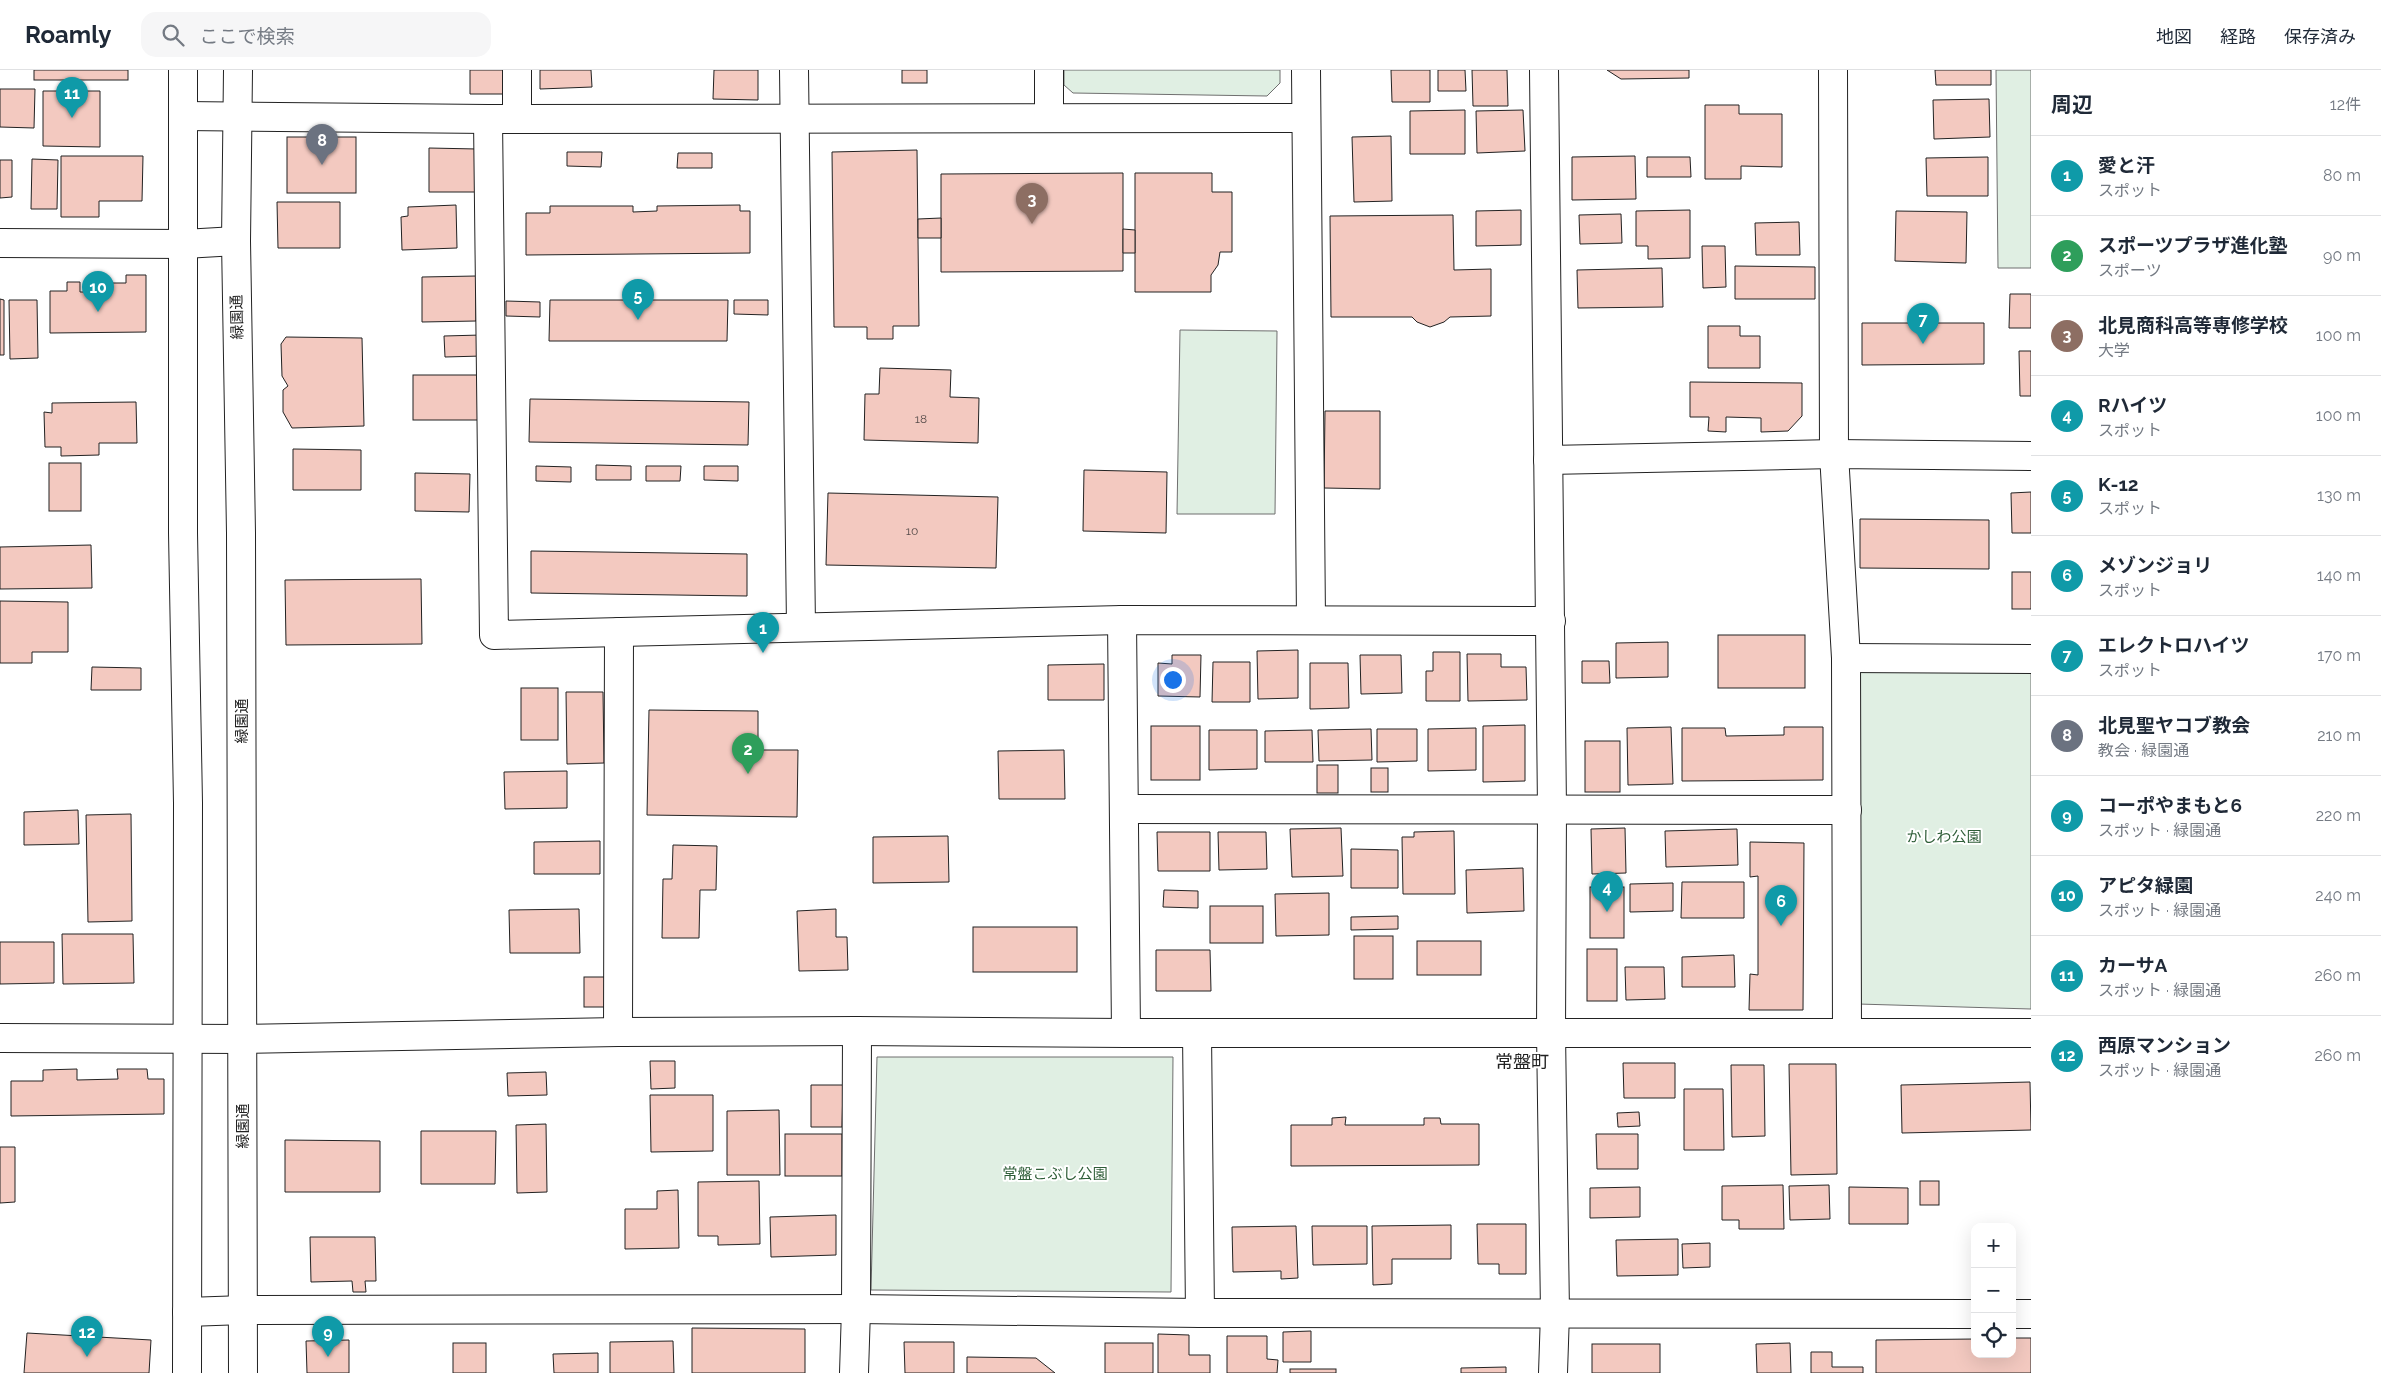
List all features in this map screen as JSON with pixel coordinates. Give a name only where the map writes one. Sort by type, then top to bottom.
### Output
[{"type":"street","points":[[183,70],[183,533],[188,803],[187,1373]]},
{"type":"street","name":"緑園通","points":[[238,70],[236,241],[241,533],[243,1373]]},
{"type":"street","points":[[517,70],[517,119]]},
{"type":"street","points":[[794,70],[801,627]]},
{"type":"street","points":[[1049,70],[1049,118]]},
{"type":"street","points":[[1306,70],[1311,620]]},
{"type":"street","points":[[1544,70],[1551,621],[1551,1032],[1555,1313],[1553,1373]]},
{"type":"street","points":[[1833,70],[1834,454],[1846,658],[1847,1032]]},
{"type":"street","points":[[184,116],[488,119],[1306,118]]},
{"type":"street","points":[[488,119],[494,636],[1122,620],[1551,621]]},
{"type":"street","points":[[0,243],[184,244],[236,241]]},
{"type":"street","points":[[1548,460],[1834,454],[2031,456]]},
{"type":"street","points":[[1122,620],[1126,809],[1126,1034]]},
{"type":"street","points":[[618,1032],[619,632]]},
{"type":"street","points":[[1846,658],[2031,659]]},
{"type":"street","points":[[1126,809],[1847,810]]},
{"type":"street","points":[[0,1038],[243,1039],[618,1032],[857,1031],[1126,1034],[1551,1032],[2031,1033]]},
{"type":"street","points":[[854,1373],[857,1031]]},
{"type":"street","points":[[1197,1033],[1200,1313]]},
{"type":"street","points":[[187,1312],[244,1310],[856,1309],[1200,1313],[1971,1314]]},
{"type":"street","points":[[2016,1314],[2031,1314]]},
{"type":"green space","points":[[1064,70],[1280,70],[1280,83],[1267,96],[1073,93],[1064,85]]},
{"type":"green space","points":[[1996,70],[2031,70],[2031,268],[1998,268]]},
{"type":"green space","points":[[1180,330],[1277,331],[1275,514],[1177,514]]},
{"type":"green space","name":"かしわ公園","points":[[2031,669],[2031,1009],[1858,1004],[1858,670]]},
{"type":"green space","name":"常盤こぶし公園","points":[[877,1057],[1173,1057],[1171,1292],[871,1290]]},
{"type":"building","points":[[34,70],[128,70],[128,80],[34,80]]},
{"type":"building","points":[[470,70],[505,70],[506,94],[470,94]]},
{"type":"building","points":[[540,70],[591,70],[592,87],[540,89]]},
{"type":"building","points":[[714,70],[758,70],[758,100],[713,99]]},
{"type":"building","points":[[902,70],[927,70],[927,83],[902,83]]},
{"type":"building","points":[[1391,70],[1430,70],[1430,102],[1392,102]]},
{"type":"building","points":[[1438,70],[1465,70],[1466,91],[1438,91]]},
{"type":"building","points":[[1472,70],[1507,70],[1508,106],[1473,106]]},
{"type":"building","points":[[1607,70],[1689,70],[1689,78],[1621,79]]},
{"type":"building","points":[[1935,70],[1991,70],[1991,85],[1936,85]]},
{"type":"building","points":[[0,89],[35,89],[34,128],[0,127]]},
{"type":"building","points":[[43,91],[100,91],[100,147],[43,146]]},
{"type":"building","points":[[1989,99],[1990,137],[1934,139],[1933,100]]},
{"type":"building","points":[[1705,105],[1739,105],[1739,114],[1782,114],[1782,167],[1741,166],[1741,179],[1705,179]]},
{"type":"building","points":[[1465,110],[1465,154],[1410,154],[1410,111]]},
{"type":"building","points":[[1523,110],[1525,151],[1477,153],[1476,111]]},
{"type":"building","points":[[1391,136],[1392,201],[1354,202],[1352,137]]},
{"type":"building","points":[[287,137],[356,137],[356,193],[287,193]]},
{"type":"building","points":[[429,148],[477,149],[477,192],[429,192]]},
{"type":"building","points":[[917,150],[919,326],[893,326],[893,339],[867,339],[867,327],[834,327],[832,152]]},
{"type":"building","points":[[567,152],[602,152],[601,167],[567,166]]},
{"type":"building","points":[[678,153],[712,153],[712,168],[677,168]]},
{"type":"building","points":[[61,156],[143,156],[142,201],[99,201],[99,217],[61,217]]},
{"type":"building","points":[[1635,156],[1636,199],[1572,200],[1572,157]]},
{"type":"building","points":[[1647,157],[1690,157],[1691,177],[1647,177]]},
{"type":"building","points":[[1988,157],[1988,196],[1927,196],[1926,158]]},
{"type":"building","points":[[32,159],[58,160],[57,209],[31,209]]},
{"type":"building","points":[[0,160],[12,160],[12,197],[0,198]]},
{"type":"building","points":[[1123,173],[1123,271],[941,272],[941,174]]},
{"type":"building","points":[[1135,173],[1212,173],[1212,192],[1232,192],[1232,252],[1220,252],[1218,265],[1211,275],[1211,292],[1135,292]]},
{"type":"building","points":[[277,202],[340,202],[340,248],[278,248]]},
{"type":"building","points":[[456,205],[457,248],[402,250],[401,217],[408,216],[408,207]]},
{"type":"building","points":[[740,205],[740,211],[750,211],[750,253],[526,255],[526,213],[550,213],[550,206],[633,206],[633,212],[657,211],[657,206]]},
{"type":"building","points":[[1521,210],[1521,245],[1476,246],[1476,211]]},
{"type":"building","points":[[1690,210],[1690,258],[1648,259],[1648,246],[1636,246],[1636,211]]},
{"type":"building","points":[[1896,211],[1967,212],[1966,263],[1895,261]]},
{"type":"building","points":[[1621,214],[1622,243],[1580,244],[1579,215]]},
{"type":"building","points":[[1453,215],[1454,270],[1491,269],[1491,316],[1450,317],[1444,322],[1430,327],[1417,322],[1412,317],[1331,317],[1330,216]]},
{"type":"building","points":[[941,218],[941,238],[918,238],[918,219]]},
{"type":"building","points":[[1799,222],[1800,255],[1756,255],[1755,223]]},
{"type":"building","points":[[1123,229],[1135,230],[1135,253],[1123,253]]},
{"type":"building","points":[[1702,246],[1725,246],[1726,287],[1703,288]]},
{"type":"building","points":[[1735,266],[1815,267],[1815,299],[1735,299]]},
{"type":"building","points":[[1662,268],[1663,307],[1578,308],[1577,270]]},
{"type":"building","points":[[126,275],[146,275],[146,332],[50,333],[50,291],[67,291],[67,282],[80,282],[80,292],[97,292],[98,283],[126,283]]},
{"type":"building","points":[[476,276],[476,321],[422,322],[422,277]]},
{"type":"building","points":[[2010,294],[2031,294],[2031,328],[2009,328]]},
{"type":"building","points":[[0,299],[4,300],[4,355],[0,355]]},
{"type":"building","points":[[9,300],[37,300],[38,358],[10,359]]},
{"type":"building","points":[[550,300],[728,300],[727,341],[549,341]]},
{"type":"building","points":[[734,300],[768,300],[768,315],[734,314]]},
{"type":"building","points":[[506,301],[540,302],[540,317],[506,316]]},
{"type":"building","points":[[1862,323],[1984,323],[1984,364],[1862,365]]},
{"type":"building","points":[[1708,326],[1740,326],[1740,336],[1760,336],[1760,368],[1708,368]]},
{"type":"building","points":[[481,335],[482,356],[445,357],[444,336]]},
{"type":"building","points":[[286,337],[362,338],[364,426],[292,428],[283,412],[283,390],[288,386],[282,376],[281,344]]},
{"type":"building","points":[[2019,351],[2031,351],[2031,396],[2020,396]]},
{"type":"building","points":[[880,368],[951,370],[950,397],[979,398],[978,443],[864,440],[865,394],[879,394]]},
{"type":"building","points":[[413,375],[478,375],[478,420],[413,420]]},
{"type":"building","points":[[1690,382],[1802,383],[1802,416],[1788,431],[1761,432],[1761,418],[1726,417],[1726,432],[1708,431],[1709,417],[1690,417]]},
{"type":"building","points":[[530,399],[749,402],[748,445],[529,442]]},
{"type":"building","points":[[136,402],[137,443],[99,443],[99,455],[61,456],[61,447],[45,447],[44,412],[52,413],[52,403]]},
{"type":"building","points":[[1325,411],[1380,411],[1380,489],[1324,488]]},
{"type":"building","points":[[293,449],[361,450],[361,490],[293,490]]},
{"type":"building","points":[[49,463],[81,463],[81,511],[49,511]]},
{"type":"building","points":[[596,465],[631,466],[631,480],[596,480]]},
{"type":"building","points":[[536,466],[571,467],[571,482],[536,481]]},
{"type":"building","points":[[646,466],[681,466],[680,481],[646,481]]},
{"type":"building","points":[[704,466],[738,466],[738,481],[704,480]]},
{"type":"building","points":[[1084,470],[1167,472],[1166,533],[1083,531]]},
{"type":"building","points":[[415,473],[470,474],[469,512],[415,511]]},
{"type":"building","points":[[2031,492],[2031,533],[2012,533],[2011,493]]},
{"type":"building","points":[[828,493],[998,497],[996,568],[826,565]]},
{"type":"building","points":[[1860,519],[1989,520],[1989,569],[1860,568]]},
{"type":"building","points":[[91,545],[92,588],[0,589],[0,547]]},
{"type":"building","points":[[531,551],[747,554],[747,596],[531,593]]},
{"type":"building","points":[[2012,572],[2031,572],[2031,609],[2012,609]]},
{"type":"building","points":[[421,579],[422,644],[286,645],[285,580]]},
{"type":"building","points":[[0,601],[68,602],[68,652],[32,652],[32,663],[0,663]]},
{"type":"building","points":[[1718,635],[1805,635],[1805,688],[1718,688]]},
{"type":"building","points":[[1668,642],[1668,677],[1616,678],[1616,643]]},
{"type":"building","points":[[1298,650],[1298,698],[1258,699],[1257,651]]},
{"type":"building","points":[[1433,652],[1460,652],[1460,701],[1426,701],[1426,671],[1433,671]]},
{"type":"building","points":[[1467,654],[1501,654],[1501,667],[1526,667],[1527,700],[1468,701]]},
{"type":"building","points":[[1172,655],[1201,655],[1200,697],[1158,696],[1158,663],[1172,664]]},
{"type":"building","points":[[1360,655],[1401,655],[1402,693],[1361,694]]},
{"type":"building","points":[[1582,661],[1609,661],[1610,683],[1582,683]]},
{"type":"building","points":[[1213,662],[1250,662],[1250,702],[1212,702]]},
{"type":"building","points":[[1310,663],[1348,663],[1349,708],[1310,709]]},
{"type":"building","points":[[1104,664],[1104,700],[1048,700],[1048,665]]},
{"type":"building","points":[[92,667],[141,668],[141,690],[91,690]]},
{"type":"building","points":[[521,688],[558,688],[558,740],[521,740]]},
{"type":"building","points":[[566,692],[603,692],[604,763],[567,764]]},
{"type":"building","points":[[649,710],[758,711],[758,750],[798,750],[797,817],[647,815]]},
{"type":"building","points":[[1525,725],[1525,781],[1483,782],[1483,726]]},
{"type":"building","points":[[1151,726],[1200,726],[1200,780],[1151,780]]},
{"type":"building","points":[[1671,727],[1673,784],[1628,785],[1627,728]]},
{"type":"building","points":[[1784,727],[1823,727],[1823,780],[1682,781],[1682,728],[1725,728],[1726,736],[1784,735]]},
{"type":"building","points":[[1476,728],[1476,770],[1428,771],[1428,729]]},
{"type":"building","points":[[1371,729],[1372,760],[1319,761],[1318,730]]},
{"type":"building","points":[[1377,729],[1417,729],[1417,761],[1377,762]]},
{"type":"building","points":[[1209,730],[1257,730],[1257,769],[1209,770]]},
{"type":"building","points":[[1312,730],[1313,762],[1265,762],[1265,731]]},
{"type":"building","points":[[1585,741],[1620,741],[1620,792],[1585,792]]},
{"type":"building","points":[[1064,750],[1065,799],[999,799],[998,751]]},
{"type":"building","points":[[1317,765],[1338,765],[1338,793],[1317,793]]},
{"type":"building","points":[[1371,768],[1388,768],[1388,792],[1371,792]]},
{"type":"building","points":[[567,771],[567,808],[505,809],[504,772]]},
{"type":"building","points":[[78,810],[79,844],[24,845],[24,812]]},
{"type":"building","points":[[131,814],[132,921],[88,922],[86,815]]},
{"type":"building","points":[[1341,828],[1343,876],[1292,877],[1290,829]]},
{"type":"building","points":[[1625,828],[1626,873],[1592,874],[1591,829]]},
{"type":"building","points":[[1737,829],[1738,865],[1666,867],[1665,831]]},
{"type":"building","points":[[1454,831],[1455,894],[1403,894],[1402,837],[1414,837],[1414,832]]},
{"type":"building","points":[[1157,832],[1210,832],[1210,871],[1158,871]]},
{"type":"building","points":[[1218,832],[1266,832],[1267,869],[1219,870]]},
{"type":"building","points":[[948,836],[949,882],[873,883],[873,837]]},
{"type":"building","points":[[600,841],[600,874],[534,874],[534,842]]},
{"type":"building","points":[[1750,842],[1804,843],[1803,1010],[1749,1010],[1750,974],[1758,975],[1758,876],[1750,877]]},
{"type":"building","points":[[673,845],[717,846],[716,890],[700,890],[699,938],[662,938],[663,879],[672,879]]},
{"type":"building","points":[[1351,849],[1398,850],[1398,888],[1351,888]]},
{"type":"building","points":[[1523,868],[1524,911],[1467,913],[1466,870]]},
{"type":"building","points":[[1682,882],[1744,882],[1744,918],[1681,918]]},
{"type":"building","points":[[1673,883],[1673,911],[1630,912],[1630,884]]},
{"type":"building","points":[[1590,887],[1624,887],[1624,938],[1590,938]]},
{"type":"building","points":[[1164,890],[1198,891],[1198,908],[1163,907]]},
{"type":"building","points":[[1329,893],[1329,935],[1276,936],[1275,894]]},
{"type":"building","points":[[1210,906],[1263,906],[1263,943],[1210,943]]},
{"type":"building","points":[[579,909],[580,953],[510,953],[509,910]]},
{"type":"building","points":[[836,909],[836,937],[847,937],[848,970],[799,971],[797,911]]},
{"type":"building","points":[[1398,916],[1398,929],[1351,930],[1351,917]]},
{"type":"building","points":[[973,927],[1077,927],[1077,972],[973,972]]},
{"type":"building","points":[[62,934],[133,934],[134,983],[63,984]]},
{"type":"building","points":[[1354,936],[1393,936],[1393,979],[1354,979]]},
{"type":"building","points":[[1417,941],[1481,941],[1481,975],[1417,975]]},
{"type":"building","points":[[0,942],[54,942],[54,983],[0,984]]},
{"type":"building","points":[[1587,949],[1617,949],[1617,1001],[1587,1001]]},
{"type":"building","points":[[1156,950],[1210,950],[1211,991],[1156,991]]},
{"type":"building","points":[[1734,955],[1735,987],[1682,987],[1682,957]]},
{"type":"building","points":[[1625,967],[1664,967],[1665,999],[1626,1000]]},
{"type":"building","points":[[584,977],[611,977],[611,1007],[584,1007]]},
{"type":"building","points":[[650,1061],[675,1061],[675,1088],[651,1089]]},
{"type":"building","points":[[1623,1063],[1675,1063],[1675,1098],[1624,1098]]},
{"type":"building","points":[[1789,1064],[1836,1064],[1837,1174],[1791,1175]]},
{"type":"building","points":[[1731,1065],[1764,1065],[1765,1136],[1732,1137]]},
{"type":"building","points":[[77,1069],[77,1080],[118,1079],[117,1069],[147,1069],[148,1079],[164,1079],[164,1114],[11,1116],[11,1081],[43,1081],[43,1070]]},
{"type":"building","points":[[546,1072],[547,1095],[508,1096],[507,1073]]},
{"type":"building","points":[[2030,1082],[2031,1130],[1902,1133],[1901,1085]]},
{"type":"building","points":[[811,1085],[843,1085],[842,1127],[811,1127]]},
{"type":"building","points":[[1684,1089],[1723,1089],[1724,1150],[1684,1150]]},
{"type":"building","points":[[650,1095],[713,1095],[713,1151],[651,1152]]},
{"type":"building","points":[[779,1110],[780,1175],[727,1175],[727,1111]]},
{"type":"building","points":[[1639,1112],[1640,1126],[1618,1127],[1617,1113]]},
{"type":"building","points":[[1346,1117],[1345,1125],[1424,1125],[1424,1118],[1440,1118],[1441,1124],[1479,1124],[1479,1165],[1291,1166],[1291,1125],[1332,1125],[1332,1118]]},
{"type":"building","points":[[546,1124],[547,1192],[517,1193],[516,1125]]},
{"type":"building","points":[[421,1131],[496,1131],[495,1184],[421,1184]]},
{"type":"building","points":[[785,1134],[842,1134],[842,1176],[785,1176]]},
{"type":"building","points":[[1596,1134],[1638,1134],[1638,1169],[1597,1169]]},
{"type":"building","points":[[285,1140],[380,1141],[380,1192],[285,1192]]},
{"type":"building","points":[[0,1147],[15,1147],[15,1202],[0,1203]]},
{"type":"building","points":[[759,1181],[760,1244],[718,1245],[718,1236],[698,1236],[698,1182]]},
{"type":"building","points":[[1920,1181],[1939,1181],[1939,1205],[1920,1205]]},
{"type":"building","points":[[1783,1185],[1784,1229],[1739,1229],[1739,1220],[1722,1220],[1722,1186]]},
{"type":"building","points":[[1829,1185],[1830,1219],[1790,1220],[1789,1186]]},
{"type":"building","points":[[1640,1187],[1640,1217],[1590,1218],[1590,1188]]},
{"type":"building","points":[[1849,1187],[1908,1188],[1908,1224],[1849,1224]]},
{"type":"building","points":[[678,1190],[679,1248],[625,1249],[625,1209],[657,1209],[657,1191]]},
{"type":"building","points":[[836,1215],[836,1255],[771,1257],[770,1217]]},
{"type":"building","points":[[1477,1224],[1526,1224],[1526,1274],[1499,1274],[1499,1264],[1478,1264]]},
{"type":"building","points":[[1451,1225],[1451,1259],[1392,1259],[1392,1284],[1373,1285],[1372,1226]]},
{"type":"building","points":[[1296,1226],[1298,1278],[1281,1279],[1281,1271],[1233,1272],[1232,1227]]},
{"type":"building","points":[[1312,1226],[1367,1226],[1367,1264],[1313,1265]]},
{"type":"building","points":[[310,1237],[375,1237],[376,1281],[365,1281],[366,1292],[353,1292],[352,1281],[311,1282]]},
{"type":"building","points":[[1678,1239],[1678,1275],[1617,1276],[1616,1240]]},
{"type":"building","points":[[1710,1243],[1710,1267],[1683,1268],[1682,1244]]},
{"type":"building","points":[[692,1328],[805,1329],[805,1373],[692,1373]]},
{"type":"building","points":[[1311,1331],[1311,1362],[1283,1362],[1283,1332]]},
{"type":"building","points":[[27,1333],[151,1340],[149,1373],[24,1373]]},
{"type":"building","points":[[1158,1334],[1189,1335],[1189,1355],[1210,1355],[1210,1373],[1158,1373]]},
{"type":"building","points":[[1227,1336],[1267,1336],[1267,1359],[1278,1360],[1277,1373],[1227,1373]]},
{"type":"building","points":[[2016,1338],[2031,1338],[2031,1373],[1876,1373],[1876,1340],[1971,1339],[1971,1358],[2016,1358]]},
{"type":"building","points":[[349,1340],[349,1373],[307,1373],[306,1341]]},
{"type":"building","points":[[673,1341],[674,1373],[610,1373],[610,1342]]},
{"type":"building","points":[[904,1342],[954,1342],[954,1373],[905,1373]]},
{"type":"building","points":[[453,1343],[486,1343],[486,1373],[453,1373]]},
{"type":"building","points":[[1105,1343],[1153,1343],[1153,1373],[1105,1373]]},
{"type":"building","points":[[1790,1343],[1791,1373],[1757,1373],[1756,1344]]},
{"type":"building","points":[[1592,1344],[1660,1344],[1660,1373],[1592,1373]]},
{"type":"building","points":[[1811,1352],[1832,1352],[1832,1367],[1863,1367],[1863,1373],[1811,1373]]},
{"type":"building","points":[[598,1353],[598,1373],[554,1373],[553,1354]]},
{"type":"building","points":[[967,1357],[1036,1358],[1055,1373],[967,1373]]},
{"type":"building","points":[[1506,1367],[1506,1373],[1461,1373],[1461,1368]]},
{"type":"building","points":[[1290,1369],[1336,1369],[1336,1373],[1290,1373]]},
{"type":"place","name":"カーサA","points":[[72,118]]},
{"type":"place","name":"北見聖ヤコブ教会","points":[[322,165]]},
{"type":"place","name":"北見商科高等専修学校","points":[[1032,224]]},
{"type":"place","name":"アピタ緑園","points":[[98,312]]},
{"type":"place","name":"K-12","points":[[638,320]]},
{"type":"place","name":"エレクトロハイツ","points":[[1923,344]]},
{"type":"place","name":"愛と汗","points":[[763,653]]},
{"type":"place","name":"スポーツプラザ進化塾","points":[[748,774]]},
{"type":"place","name":"Rハイツ","points":[[1607,912]]},
{"type":"place","name":"メゾンジョリ","points":[[1781,926]]},
{"type":"place","name":"西原マンション","points":[[87,1357]]},
{"type":"place","name":"コーポやまもと6","points":[[328,1357]]},
{"type":"district","name":"常盤町","points":[[1522,1062]]}]
